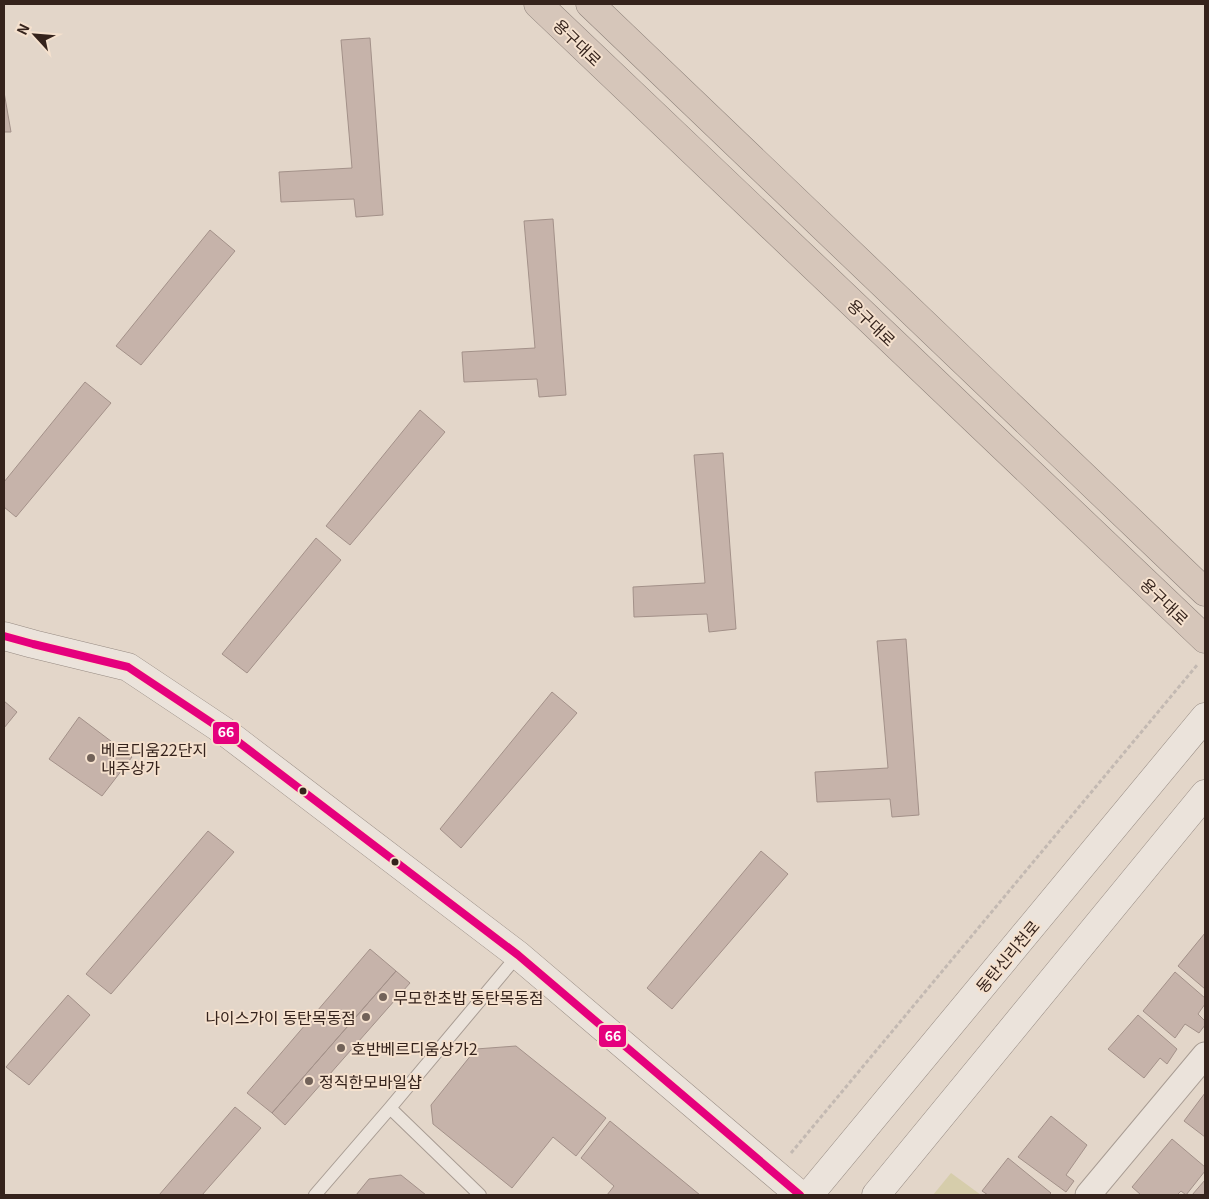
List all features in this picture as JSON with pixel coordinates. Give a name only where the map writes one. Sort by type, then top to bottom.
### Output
[{"type":"highway","name":"용구대로","points":[[538,4],[1070,511],[1202,652]]},
{"type":"highway","points":[[590,4],[1205,592]]},
{"type":"main road","points":[[4,636],[128,667],[224,731],[518,955],[800,1195]]},
{"type":"main road","name":"동탄신리천로","points":[[809,1195],[1205,717]]},
{"type":"main road","points":[[876,1195],[1205,794]]},
{"type":"street","points":[[1088,1195],[1205,1056]]},
{"type":"lane","points":[[315,1195],[518,955]]},
{"type":"lane","points":[[390,1108],[480,1195]]},
{"type":"path","points":[[774,1173],[1202,652]]},
{"type":"shaded area","points":[[951,1173],[981,1195],[933,1195]]},
{"type":"building","points":[[370,38],[383,215],[356,217],[354,199],[281,202],[279,172],[352,168],[341,40]]},
{"type":"building","points":[[4,92],[11,132],[4,132]]},
{"type":"building","points":[[553,219],[566,395],[539,397],[537,379],[464,382],[462,352],[535,348],[524,221]]},
{"type":"building","points":[[210,230],[235,251],[141,365],[116,346]]},
{"type":"building","points":[[85,382],[111,403],[16,517],[4,507],[4,482]]},
{"type":"building","points":[[420,410],[445,432],[350,545],[326,526]]},
{"type":"building","points":[[723,453],[736,629],[709,632],[707,614],[634,617],[633,587],[705,583],[694,455]]},
{"type":"building","points":[[316,538],[341,560],[247,673],[222,654]]},
{"type":"building","points":[[906,639],[919,815],[892,817],[890,799],[817,802],[815,772],[888,768],[877,641]]},
{"type":"building","points":[[552,692],[577,713],[461,848],[440,829]]},
{"type":"building","points":[[4,701],[17,712],[4,728]]},
{"type":"building","name":"베르디움22단지 내주상가","points":[[79,717],[132,757],[102,796],[49,759]]},
{"type":"building","points":[[208,831],[234,852],[111,994],[86,974]]},
{"type":"building","points":[[761,851],[788,874],[672,1009],[647,988]]},
{"type":"building","points":[[1205,933],[1205,989],[1178,966]]},
{"type":"building","points":[[370,949],[396,971],[272,1113],[247,1093]]},
{"type":"building","name":"호반베르디움상가2","points":[[396,971],[410,983],[285,1125],[272,1113]]},
{"type":"building","points":[[1175,972],[1205,998],[1205,1004],[1198,1014],[1205,1021],[1205,1025],[1199,1033],[1185,1024],[1175,1038],[1143,1011]]},
{"type":"building","points":[[68,995],[90,1015],[29,1085],[6,1067]]},
{"type":"building","points":[[1138,1015],[1177,1049],[1167,1064],[1160,1058],[1144,1078],[1108,1049]]},
{"type":"building","points":[[516,1046],[606,1118],[576,1156],[553,1137],[512,1188],[433,1124],[431,1105],[476,1049]]},
{"type":"building","points":[[1205,1093],[1205,1137],[1184,1121]]},
{"type":"building","points":[[235,1107],[261,1128],[202,1195],[159,1195]]},
{"type":"building","points":[[1051,1116],[1087,1145],[1066,1175],[1074,1181],[1066,1192],[1018,1157]]},
{"type":"building","points":[[610,1121],[700,1195],[607,1195],[614,1186],[581,1158]]},
{"type":"building","points":[[1172,1139],[1205,1167],[1205,1171],[1186,1195],[1181,1191],[1177,1195],[1141,1195],[1132,1187]]},
{"type":"building","points":[[1008,1158],[1051,1193],[1049,1195],[988,1195],[982,1191]]},
{"type":"building","points":[[401,1175],[426,1195],[356,1195],[369,1179]]},
{"type":"building","points":[[1205,1180],[1205,1195],[1192,1195]]},
{"type":"transit line","name":"66","points":[[4,636],[128,667],[224,731],[518,955],[800,1195]]},
{"type":"place","name":"베르디움22단지 내주상가","points":[[91,758]]},
{"type":"place","name":"무모한초밥 동탄목동점","points":[[383,997]]},
{"type":"place","name":"나이스가이 동탄목동점","points":[[366,1017]]},
{"type":"place","name":"호반베르디움상가2","points":[[341,1048]]},
{"type":"place","name":"정직한모바일샵","points":[[309,1081]]}]
